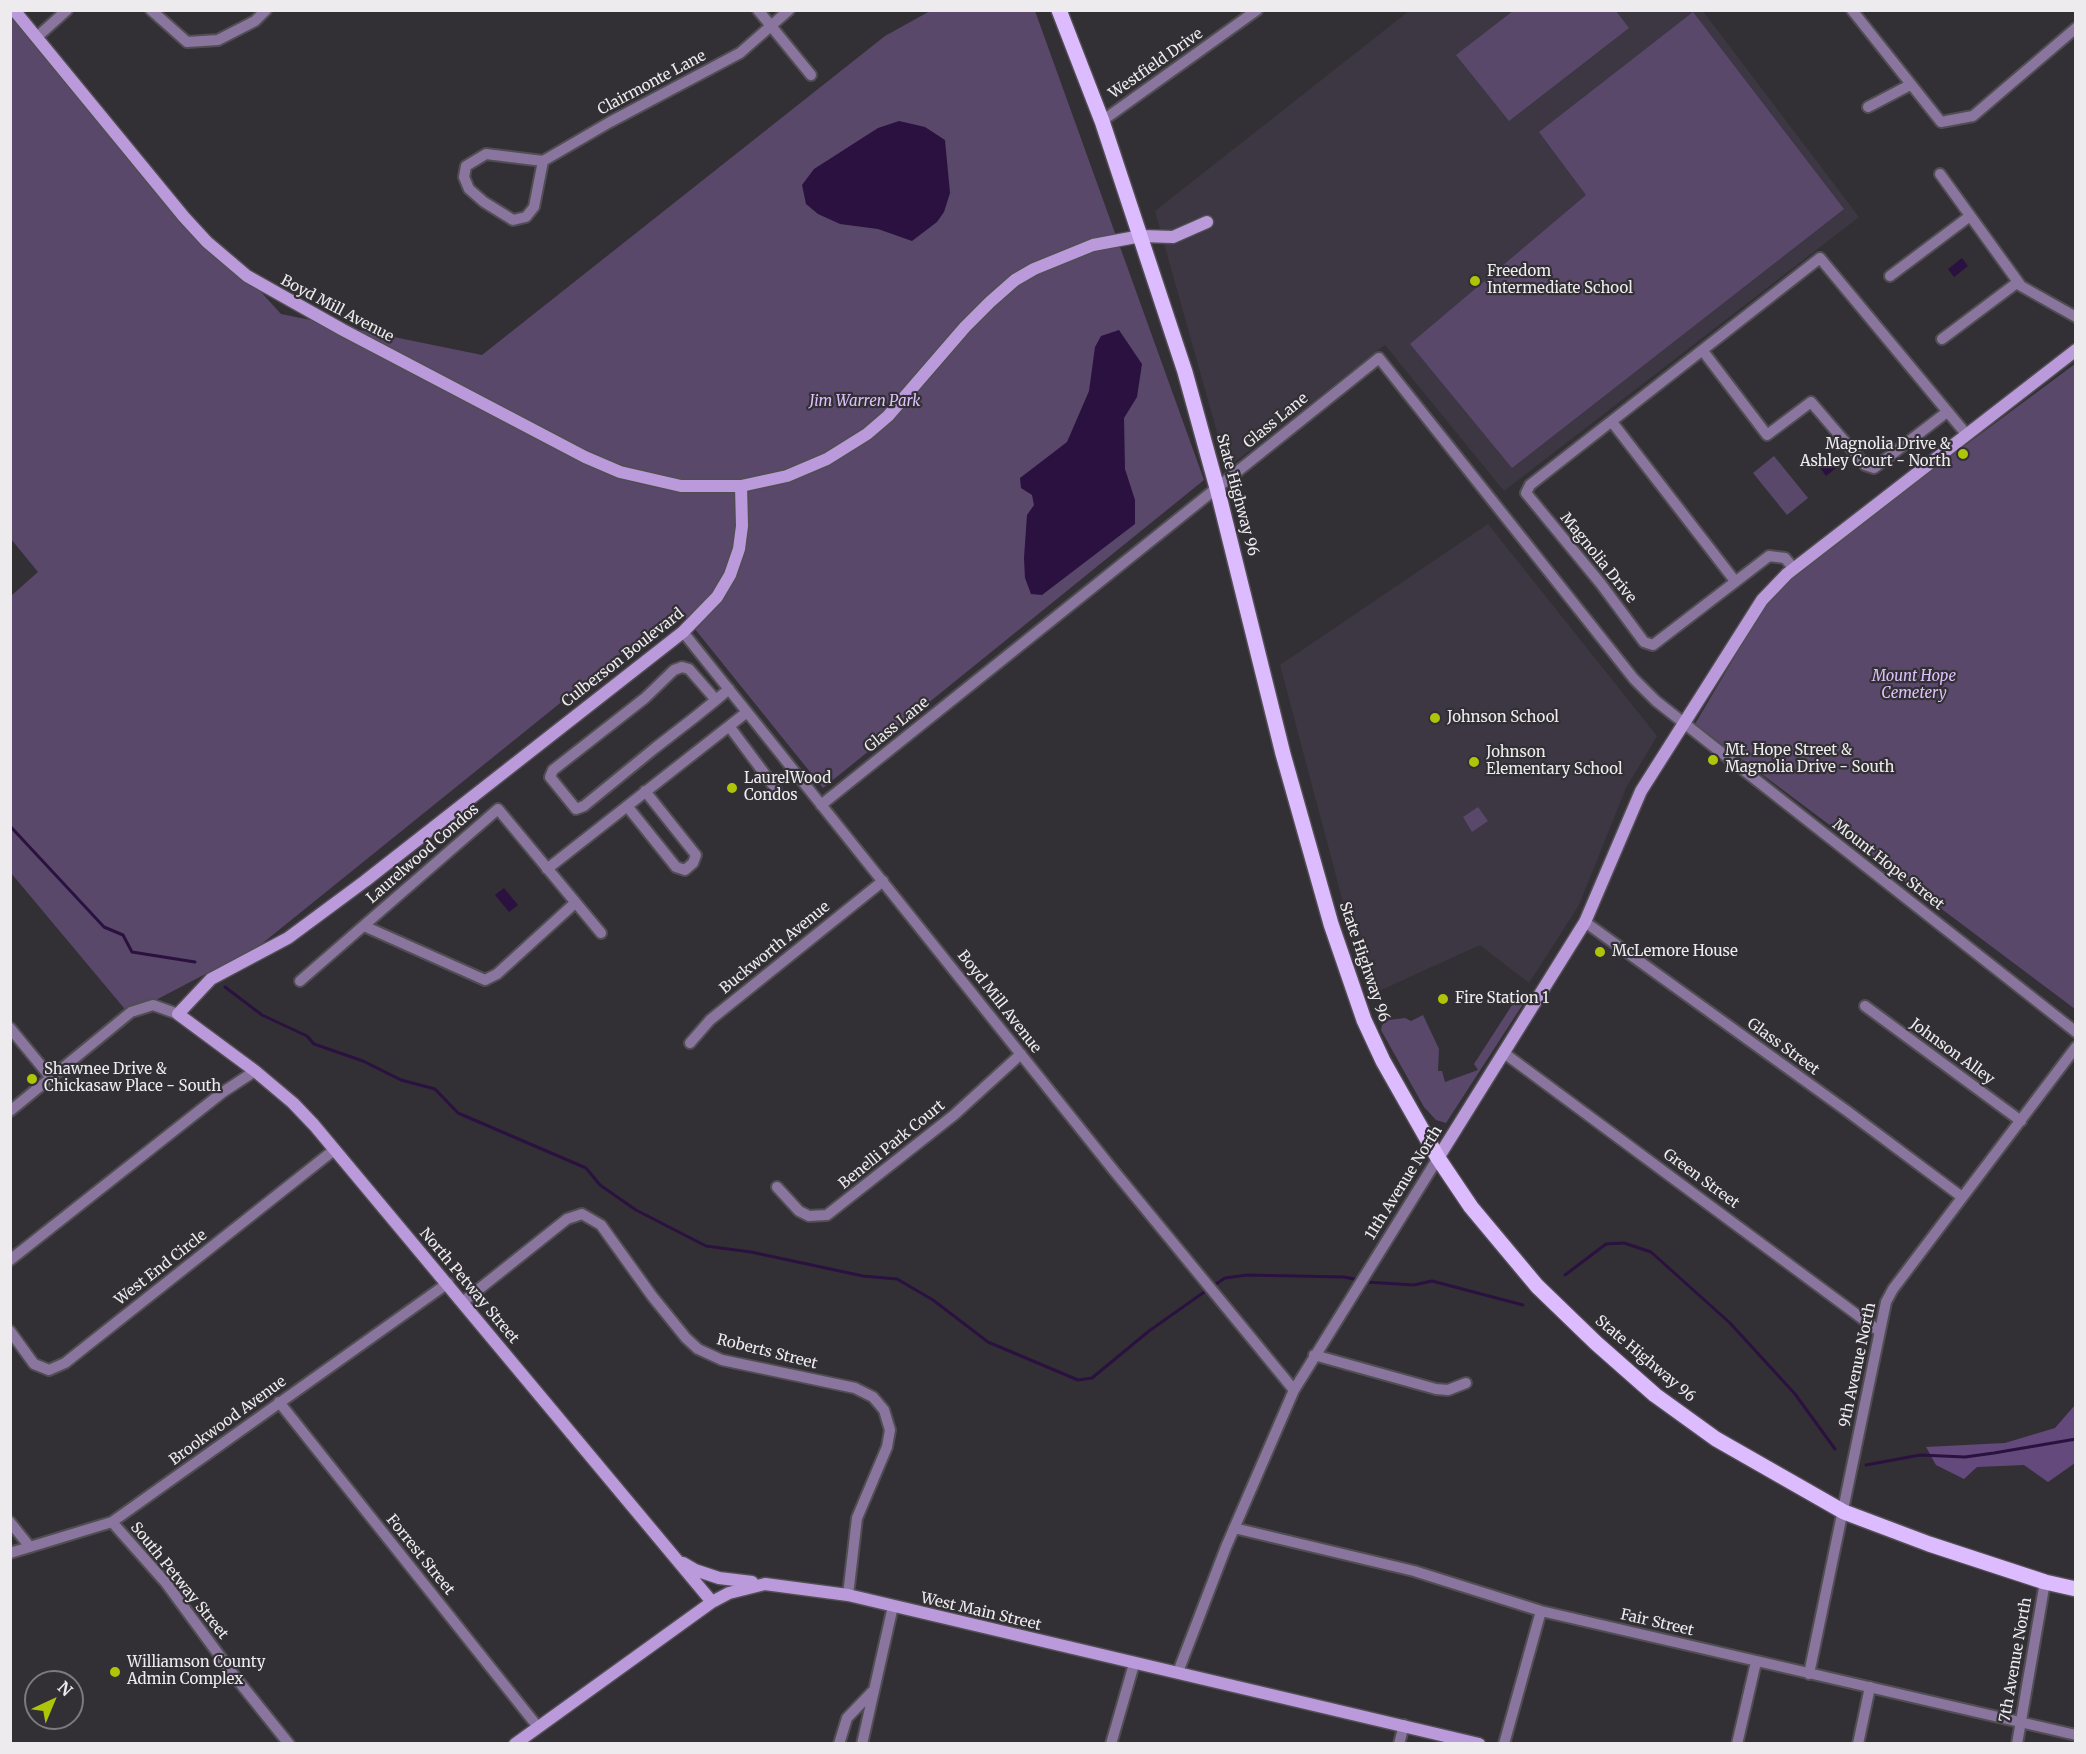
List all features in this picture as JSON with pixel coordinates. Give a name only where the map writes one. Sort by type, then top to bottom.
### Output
[{"type":"main road","name":"State Highway 96","points":[[1059,10],[1102,121],[1185,372],[1217,488],[1283,753],[1331,924],[1364,1020],[1383,1061],[1438,1158],[1471,1207],[1537,1286],[1596,1343],[1655,1395],[1716,1439],[1844,1512],[1929,1544],[2045,1582],[2076,1588]]},
{"type":"street","name":"Boyd Mill Avenue","points":[[14,10],[207,242],[247,276],[270,291],[585,457],[620,472],[681,486],[741,486]]},
{"type":"street","points":[[37,37],[68,10]]},
{"type":"street","points":[[152,10],[187,42],[218,40],[255,21],[266,10]]},
{"type":"street","points":[[758,10],[811,75]]},
{"type":"street","name":"Clairmonte Lane","points":[[543,162],[610,122],[740,53],[789,10]]},
{"type":"street","name":"Westfield Drive","points":[[1102,121],[1257,10]]},
{"type":"street","points":[[1852,10],[1941,122],[1973,116],[2076,28]]},
{"type":"street","points":[[1868,107],[1910,85]]},
{"type":"street","points":[[486,154],[543,162],[534,207],[526,217],[513,220],[469,189],[464,177],[466,166],[486,154]]},
{"type":"street","points":[[1940,174],[2018,282],[2076,318]]},
{"type":"street","points":[[1890,276],[1970,216]]},
{"type":"street","points":[[741,486],[787,476],[827,459],[867,434],[903,400],[964,327],[1015,280],[1053,260],[1093,245],[1141,236],[1173,237],[1207,222]]},
{"type":"street","name":"Magnolia Drive","points":[[1794,569],[1785,558],[1769,556],[1653,645],[1644,642],[1601,584],[1526,493],[1530,485],[1820,258],[1967,435]]},
{"type":"street","points":[[1942,339],[2018,282]]},
{"type":"street","points":[[1682,723],[1762,600],[1794,569],[2076,350]]},
{"type":"street","points":[[1703,351],[1767,435],[1811,402],[1865,465],[1874,468],[1947,412]]},
{"type":"street","name":"Glass Lane","points":[[821,805],[1379,358],[1634,679],[1682,723]]},
{"type":"street","points":[[1612,422],[1735,581]]},
{"type":"street","name":"Culberson Boulevard","points":[[178,1014],[211,980],[288,938],[683,632],[717,597],[730,575],[739,549],[742,526],[741,486]]},
{"type":"street","name":"Boyd Mill Avenue","points":[[683,632],[1200,1278],[1294,1390]]},
{"type":"street","points":[[716,700],[689,669],[682,667],[674,670],[645,698],[553,770],[550,777],[576,809],[584,806],[716,700],[729,689]]},
{"type":"street","points":[[547,868],[747,711]]},
{"type":"street","name":"11th Avenue North","points":[[1178,1672],[1234,1528],[1294,1390],[1585,922],[1641,791],[1682,723]]},
{"type":"street","name":"Mount Hope Street","points":[[1682,723],[2076,1032]]},
{"type":"street","points":[[729,726],[776,789]]},
{"type":"street","points":[[627,806],[676,867],[685,870],[693,863],[696,855],[645,791]]},
{"type":"street","name":"Laurelwood Condos","points":[[300,981],[498,809],[601,933]]},
{"type":"street","name":"Buckworth Avenue","points":[[690,1043],[710,1020],[883,881]]},
{"type":"street","name":"Laurelwood Condos","points":[[364,926],[485,980],[497,974],[575,903]]},
{"type":"street","name":"Glass Street","points":[[1585,922],[1962,1197]]},
{"type":"street","points":[[10,1111],[52,1079],[131,1012],[153,1005],[178,1014]]},
{"type":"street","name":"Johnson Alley","points":[[1865,1006],[2021,1121]]},
{"type":"street","name":"North Petway Street","points":[[178,1014],[293,1102],[464,1301],[712,1602]]},
{"type":"street","points":[[10,1028],[52,1079]]},
{"type":"street","name":"9th Avenue North","points":[[1809,1674],[1886,1302],[1893,1288],[2076,1047]]},
{"type":"street","name":"Green Street","points":[[1504,1053],[1879,1332]]},
{"type":"street","name":"Benelli Park Court","points":[[777,1187],[799,1210],[809,1216],[827,1215],[954,1115],[1021,1054]]},
{"type":"street","points":[[10,1260],[223,1092],[255,1071]]},
{"type":"street","name":"West End Circle","points":[[10,1331],[34,1364],[49,1370],[65,1363],[334,1150]]},
{"type":"street","name":"Roberts Street","points":[[464,1301],[567,1219],[582,1214],[601,1225],[652,1296],[698,1349],[722,1360],[855,1388],[873,1397],[884,1410],[890,1430],[887,1447],[857,1518],[848,1595]]},
{"type":"street","name":"Brookwood Avenue","points":[[10,1553],[112,1522],[448,1283]]},
{"type":"street","points":[[1314,1355],[1436,1389],[1448,1390],[1466,1383]]},
{"type":"street","name":"Forrest Street","points":[[279,1402],[538,1727]]},
{"type":"street","points":[[10,1522],[30,1547]]},
{"type":"street","name":"South Petway Street","points":[[112,1522],[165,1583],[236,1678],[290,1743]]},
{"type":"street","name":"Fair Street","points":[[1234,1528],[1414,1571],[1541,1611],[2076,1735]]},
{"type":"street","points":[[674,1557],[695,1570],[719,1578],[765,1584]]},
{"type":"street","name":"7th Avenue North","points":[[2017,1743],[2045,1582]]},
{"type":"street","name":"West Main Street","points":[[515,1743],[712,1602],[729,1593],[765,1584],[848,1595],[1134,1664],[1178,1672],[1479,1743]]},
{"type":"street","points":[[862,1743],[893,1606]]},
{"type":"street","points":[[1504,1743],[1541,1611]]},
{"type":"street","points":[[1737,1743],[1756,1662]]},
{"type":"street","points":[[1111,1743],[1134,1664]]},
{"type":"street","points":[[1858,1743],[1870,1688]]},
{"type":"street","points":[[838,1743],[847,1718],[872,1692]]},
{"type":"street","points":[[1399,1743],[1404,1725]]},
{"type":"shaded area","name":"Freedom Intermediate School","points":[[1702,10],[1859,217],[1504,491],[1385,345],[1227,468],[1155,211],[1409,11]]},
{"type":"shaded area","points":[[899,121],[925,127],[945,140],[950,193],[944,212],[937,222],[912,241],[878,229],[840,224],[818,214],[806,204],[802,185],[814,169],[878,128]]},
{"type":"shaded area","points":[[1962,258],[1968,266],[1954,277],[1948,269]]},
{"type":"shaded area","points":[[1119,330],[1142,364],[1137,397],[1124,418],[1125,469],[1135,500],[1135,524],[1042,595],[1031,594],[1025,578],[1024,558],[1027,515],[1034,505],[1032,495],[1021,488],[1020,478],[1067,442],[1089,391],[1095,347],[1101,336]]},
{"type":"shaded area","points":[[1835,456],[1841,464],[1826,476],[1820,468]]},
{"type":"shaded area","name":"Johnson Elementary School","points":[[1488,524],[1657,736],[1626,788],[1579,905],[1529,983],[1480,945],[1368,996],[1280,665]]},
{"type":"shaded area","points":[[504,888],[518,905],[509,912],[495,895]]},
{"type":"shaded area","points":[[2075,1405],[2075,1463],[2048,1482],[2024,1465],[1977,1467],[1964,1479],[1936,1465],[1926,1447],[2005,1443],[2055,1428]]},
{"type":"green space","name":"Jim Warren Park","points":[[930,11],[1035,11],[1204,480],[823,788],[678,608],[259,946],[129,1014],[11,873],[11,596],[38,572],[11,539],[11,17],[281,314],[482,355],[885,36]]},
{"type":"green space","points":[[1513,11],[1616,11],[1629,28],[1509,121],[1456,55]]},
{"type":"green space","points":[[1693,12],[1844,209],[1512,468],[1410,344],[1586,195],[1539,132]]},
{"type":"green space","name":"Mount Hope Cemetery","points":[[2075,364],[2075,1009],[1695,724],[1777,585]]},
{"type":"green space","points":[[1774,456],[1808,498],[1787,515],[1753,473]]},
{"type":"green space","points":[[1478,807],[1488,821],[1472,832],[1463,817]]},
{"type":"green space","points":[[1516,999],[1523,1004],[1446,1123],[1436,1120],[1424,1107],[1381,1030],[1382,1025],[1389,1020],[1405,1018],[1411,1021],[1423,1015],[1439,1049],[1438,1071],[1442,1071],[1445,1082],[1478,1070],[1474,1064]]},
{"type":"waterway","points":[[10,826],[104,927],[123,935],[132,952],[195,962]]},
{"type":"waterway","points":[[225,987],[262,1015],[307,1036],[314,1044],[363,1061],[401,1080],[435,1089],[458,1113],[586,1168],[600,1185],[636,1210],[706,1246],[751,1252],[863,1276],[897,1279],[933,1300],[988,1342],[1078,1380],[1092,1378],[1149,1331],[1207,1290]]},
{"type":"waterway","points":[[1565,1275],[1606,1244],[1624,1243],[1651,1252],[1730,1323],[1795,1394],[1835,1449]]},
{"type":"waterway","points":[[1213,1286],[1225,1278],[1247,1275],[1344,1277],[1359,1280]]},
{"type":"waterway","points":[[1366,1282],[1414,1285],[1432,1281],[1523,1305]]},
{"type":"waterway","points":[[1866,1465],[1920,1455],[1965,1457],[2076,1439]]},
{"type":"place","name":"Freedom Intermediate School","points":[[1475,281]]},
{"type":"place","name":"Magnolia Drive & Ashley Court - North","points":[[1963,454]]},
{"type":"place","name":"Johnson School","points":[[1435,718]]},
{"type":"place","name":"Mt. Hope Street & Magnolia Drive - South","points":[[1713,760]]},
{"type":"place","name":"Johnson Elementary School","points":[[1474,762]]},
{"type":"place","name":"LaurelWood Condos","points":[[732,788]]},
{"type":"place","name":"McLemore House","points":[[1600,952]]},
{"type":"place","name":"Fire Station 1","points":[[1443,999]]},
{"type":"place","name":"Shawnee Drive & Chickasaw Place - South","points":[[32,1079]]},
{"type":"place","name":"Williamson County Admin Complex","points":[[115,1672]]}]
